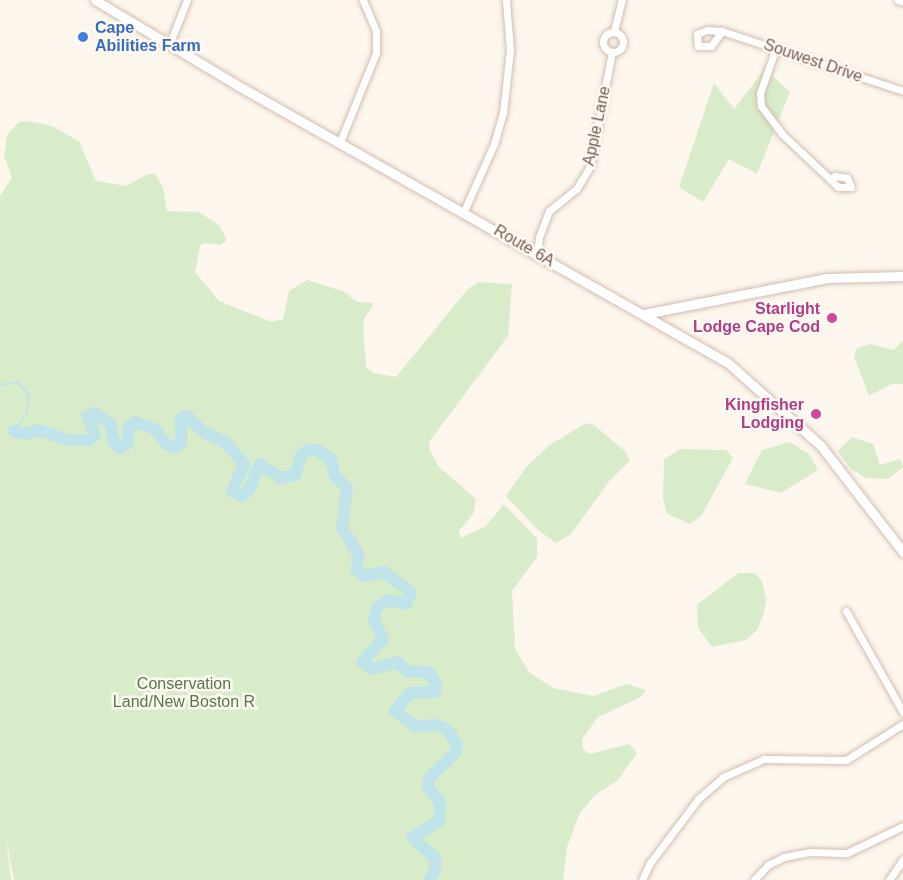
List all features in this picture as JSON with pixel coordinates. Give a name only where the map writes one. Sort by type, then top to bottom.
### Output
[{"type":"main road","name":"Route 6A","points":[[95,0],[169,45],[464,211],[738,370],[802,427],[833,460],[903,552]]},
{"type":"main road","points":[[644,314],[828,278],[903,276]]},
{"type":"street","points":[[169,45],[187,0]]},
{"type":"street","points":[[340,142],[376,53],[376,31],[363,0]]},
{"type":"street","points":[[464,211],[494,144],[503,113],[510,50],[506,0]]},
{"type":"street","name":"Apple Lane","points":[[614,32],[622,0]]},
{"type":"street","points":[[898,0],[903,2]]},
{"type":"street","name":"Souwest Drive","points":[[722,31],[903,91]]},
{"type":"street","name":"Apple Lane","points":[[537,254],[538,237],[549,211],[577,188],[590,166],[612,52],[623,45],[620,35],[614,32],[605,35],[602,41],[606,50],[612,52]]},
{"type":"street","points":[[777,48],[760,93],[761,106],[782,134],[830,179]]},
{"type":"street","points":[[846,611],[903,712]]},
{"type":"street","points":[[642,880],[650,863],[698,799],[723,777],[764,759],[846,760],[903,724]]},
{"type":"street","points":[[754,880],[768,865],[784,856],[810,852],[847,853],[903,826]]},
{"type":"street","points":[[889,880],[903,859]]},
{"type":"green space","points":[[765,69],[790,92],[757,174],[729,159],[703,202],[679,187],[714,83],[734,109]]},
{"type":"green space","name":"Conservation Land/New Boston R","points":[[27,121],[52,126],[79,141],[96,181],[126,186],[148,174],[155,174],[163,187],[167,211],[199,212],[220,226],[227,240],[221,245],[204,243],[200,246],[195,272],[219,301],[272,322],[283,319],[289,291],[307,280],[343,291],[357,302],[374,303],[364,319],[363,327],[366,367],[373,373],[396,377],[468,289],[478,282],[512,284],[508,336],[429,442],[429,448],[438,466],[476,499],[473,514],[459,531],[460,538],[486,526],[504,504],[537,539],[537,557],[512,591],[515,649],[529,672],[553,688],[593,696],[627,684],[646,690],[641,697],[598,717],[582,739],[583,749],[590,754],[629,744],[637,753],[618,780],[595,795],[580,813],[567,847],[563,880],[14,880],[6,838],[11,880],[0,880],[0,196],[12,178],[4,156],[7,135],[19,122]]},
{"type":"green space","points":[[903,341],[903,384],[892,384],[869,396],[854,357],[857,348],[871,344],[893,350]]},
{"type":"green space","points":[[586,423],[594,425],[626,452],[630,461],[610,480],[571,534],[556,543],[537,529],[506,496],[527,466],[551,444]]},
{"type":"green space","points":[[852,437],[873,444],[880,465],[900,459],[903,467],[888,479],[866,478],[850,468],[838,451]]},
{"type":"green space","points":[[790,442],[810,455],[818,470],[781,493],[745,484],[762,450]]},
{"type":"green space","points":[[679,449],[726,450],[733,458],[701,516],[690,524],[667,514],[663,498],[664,460]]},
{"type":"green space","points":[[738,573],[755,573],[762,581],[766,600],[763,616],[757,630],[746,640],[712,647],[698,628],[697,605]]},
{"type":"waterway","points":[[0,385],[17,382],[29,395],[27,413],[14,431]]},
{"type":"waterway","points":[[14,431],[26,434],[38,430],[67,440],[89,440],[95,435],[87,416],[95,413],[111,424],[114,442],[119,448],[127,444],[129,427],[135,422],[155,429],[166,444],[174,447],[181,443],[181,418],[187,416],[203,432],[225,442],[244,465],[232,491],[242,496],[249,490],[260,464],[280,478],[295,475],[301,455],[308,450],[317,450],[331,459],[335,476],[347,488],[342,528],[358,554],[357,571],[364,576],[384,572],[411,592],[406,604],[389,600],[377,607],[374,620],[383,639],[362,662],[373,669],[397,662],[407,671],[429,672],[436,683],[435,692],[410,693],[395,711],[415,726],[436,725],[448,730],[457,745],[455,753],[429,778],[428,787],[440,803],[439,821],[412,837],[435,858],[435,870],[430,880]]},
{"type":"place","name":"Cape Abilities Farm","points":[[83,37]]},
{"type":"place","name":"Starlight Lodge Cape Cod","points":[[832,318]]},
{"type":"place","name":"Kingfisher Lodging","points":[[816,414]]}]
